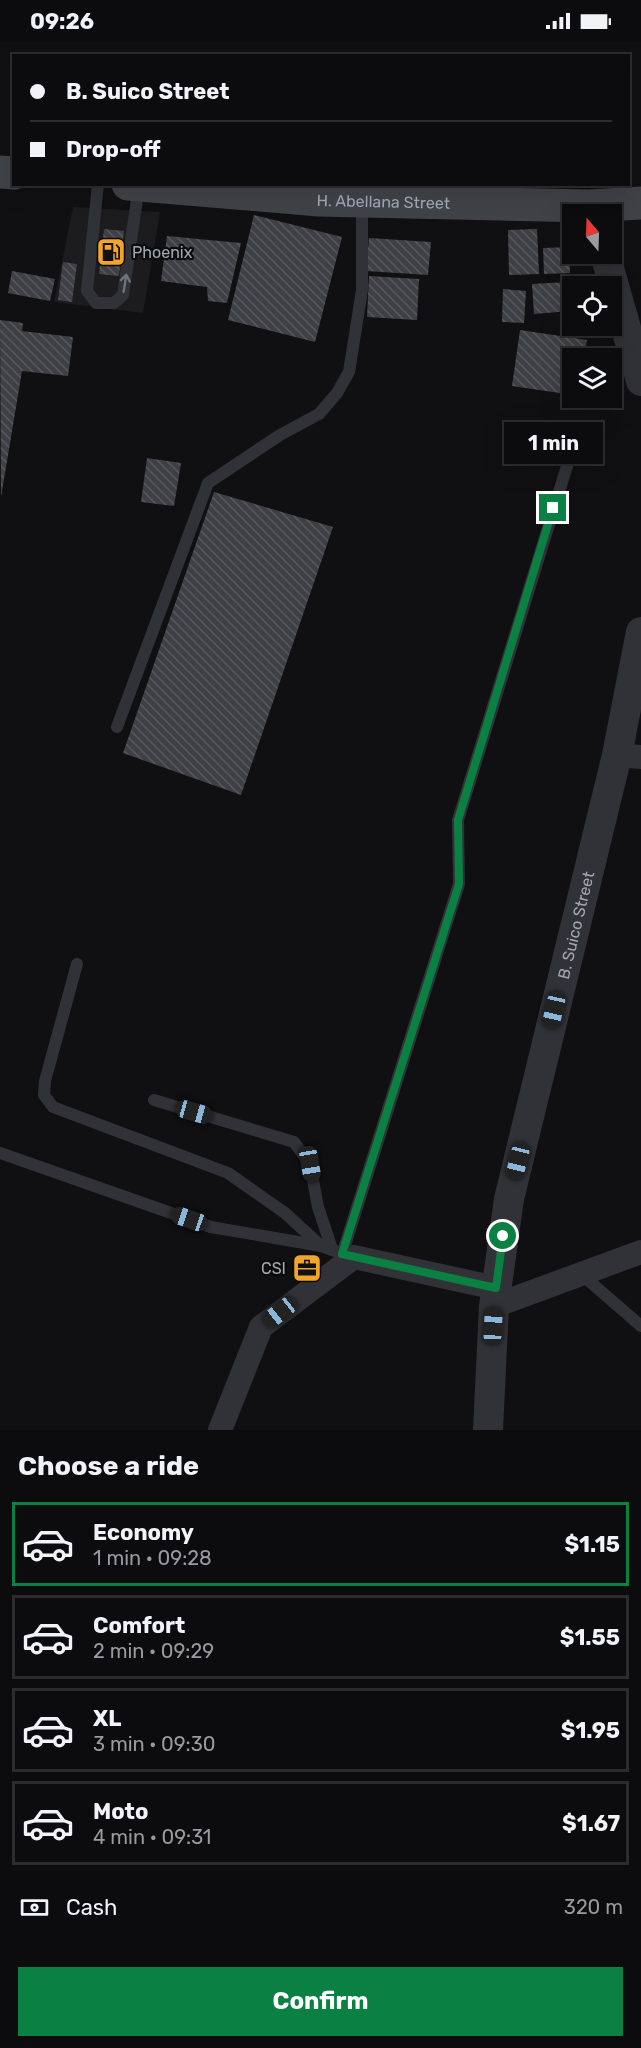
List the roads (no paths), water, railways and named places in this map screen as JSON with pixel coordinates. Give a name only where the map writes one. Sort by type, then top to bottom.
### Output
[{"type":"main road","name":"H. Abellana Street","points":[[159,186],[284,191],[362,201],[562,209]]},
{"type":"main road","name":"H. Abellana Street","points":[[622,206],[641,203]]},
{"type":"street","points":[[608,264],[641,381]]},
{"type":"street","name":"B. Suico Street","points":[[488,1430],[495,1297],[509,1199],[629,756],[641,633]]},
{"type":"street","points":[[220,1430],[261,1327],[337,1252],[495,1297],[581,1274],[641,1252]]},
{"type":"lane","points":[[98,186],[87,291],[96,303],[114,303],[123,295],[134,186]]},
{"type":"lane","points":[[117,727],[208,483],[280,435],[319,414],[337,393],[348,372],[362,290],[362,201]]},
{"type":"lane","points":[[337,1252],[459,884],[458,820],[579,427]]},
{"type":"lane","points":[[77,964],[45,1081],[44,1095],[53,1107],[228,1173],[337,1252]]},
{"type":"lane","points":[[154,1100],[294,1142],[310,1164],[318,1208],[337,1252]]},
{"type":"lane","points":[[0,1153],[211,1227],[337,1252]]},
{"type":"lane","points":[[581,1274],[641,1326]]},
{"type":"place","name":"Phoenix","points":[[111,252]]},
{"type":"place","name":"CSI","points":[[307,1268]]}]
